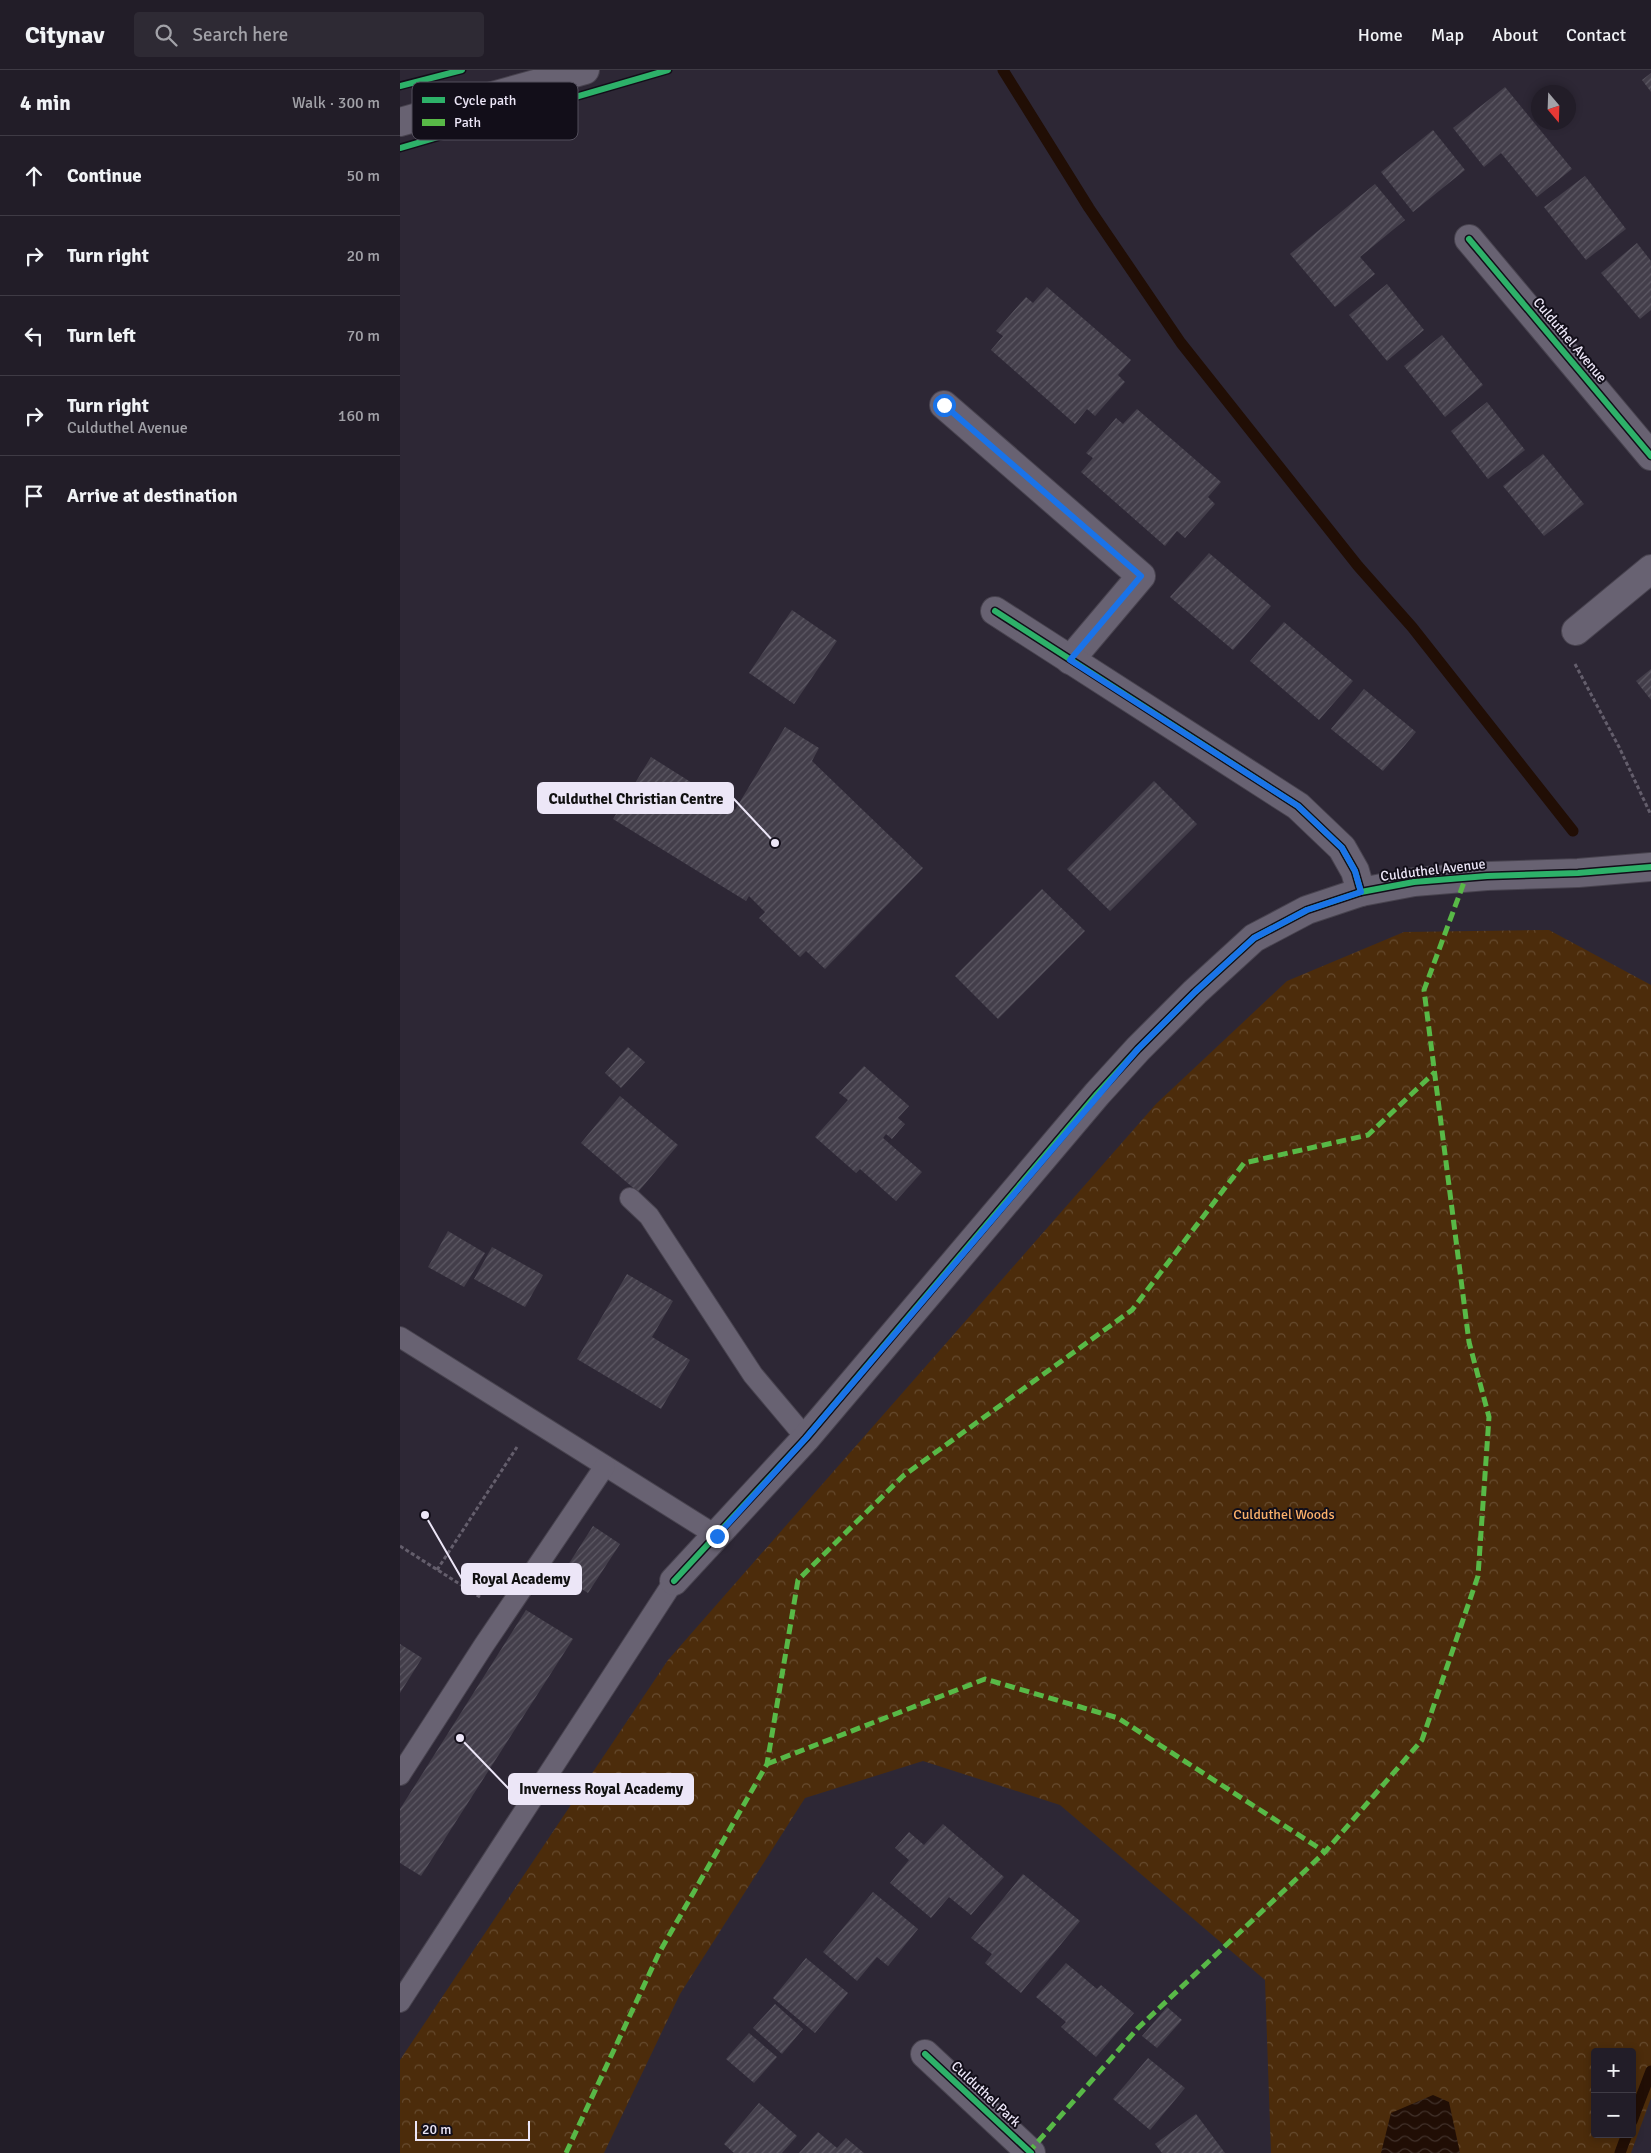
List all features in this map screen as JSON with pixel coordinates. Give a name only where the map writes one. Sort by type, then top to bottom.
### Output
[{"type":"street","points":[[542,82],[585,70]]},
{"type":"street","name":"Culduthel Avenue","points":[[1469,239],[1651,456]]},
{"type":"street","points":[[944,405],[1141,576],[1070,660]]},
{"type":"street","points":[[1576,631],[1651,569]]},
{"type":"street","points":[[995,611],[1298,806],[1342,848],[1355,871],[1361,892]]},
{"type":"street","name":"Culduthel Avenue","points":[[674,1581],[806,1438],[1097,1094],[1138,1049],[1195,992],[1254,938],[1307,910],[1361,892],[1414,882],[1487,876],[1578,874],[1651,867]]},
{"type":"street","name":"Culduthel Park","points":[[925,2054],[1031,2153]]},
{"type":"lane","points":[[630,1198],[649,1216],[753,1375],[806,1438]]},
{"type":"lane","points":[[400,1337],[717,1536]]},
{"type":"lane","points":[[400,1775],[605,1466]]},
{"type":"lane","points":[[400,2002],[674,1581]]},
{"type":"path","points":[[1576,631],[1567,649],[1619,747],[1651,815]]},
{"type":"path","points":[[438,1570],[521,1440]]},
{"type":"path","points":[[400,1546],[506,1613]]},
{"type":"green space","name":"Culduthel Woods","points":[[1549,930],[1651,985],[1651,2098],[1631,2153],[1271,2153],[1265,1980],[1060,1805],[923,1761],[805,1798],[680,1994],[604,2153],[400,2153],[400,2060],[668,1660],[1156,1104],[1287,981],[1404,932]]},
{"type":"water","points":[[1433,2095],[1449,2102],[1460,2153],[1381,2153],[1391,2113]]},
{"type":"building","points":[[1651,73],[1651,92],[1642,80]]},
{"type":"building","points":[[1505,87],[1531,119],[1531,130],[1540,130],[1572,169],[1537,197],[1501,153],[1484,167],[1453,128]]},
{"type":"building","points":[[1433,130],[1465,170],[1413,212],[1381,172]]},
{"type":"building","points":[[1585,176],[1626,229],[1586,260],[1544,207]]},
{"type":"building","points":[[1375,184],[1405,220],[1360,257],[1375,274],[1335,307],[1290,254]]},
{"type":"building","points":[[1637,243],[1651,261],[1651,310],[1640,319],[1601,273]]},
{"type":"building","points":[[1387,284],[1424,330],[1387,361],[1349,315]]},
{"type":"building","points":[[1047,287],[1131,360],[1118,375],[1125,382],[1095,416],[1087,409],[1075,424],[991,350],[1003,336],[996,331],[1026,297],[1033,303]]},
{"type":"building","points":[[1442,335],[1483,385],[1445,417],[1404,366]]},
{"type":"building","points":[[1487,402],[1525,450],[1488,479],[1451,431]]},
{"type":"building","points":[[1137,409],[1221,482],[1208,497],[1215,504],[1185,538],[1177,531],[1165,546],[1081,472],[1093,458],[1086,453],[1116,418],[1123,424]]},
{"type":"building","points":[[1543,454],[1584,504],[1544,536],[1503,486]]},
{"type":"building","points":[[1209,553],[1271,606],[1233,650],[1170,597]]},
{"type":"building","points":[[792,610],[837,641],[794,704],[749,673]]},
{"type":"building","points":[[1284,622],[1353,681],[1319,720],[1250,661]]},
{"type":"building","points":[[1651,669],[1651,700],[1636,681]]},
{"type":"building","points":[[1364,689],[1416,732],[1383,771],[1331,729]]},
{"type":"building","points":[[785,727],[819,748],[812,761],[923,868],[825,969],[806,951],[800,957],[759,918],[765,912],[749,896],[746,901],[613,819],[651,757],[735,810]]},
{"type":"building","points":[[1154,781],[1197,824],[1110,911],[1067,869]]},
{"type":"building","points":[[1042,889],[1085,931],[998,1019],[955,976]]},
{"type":"building","points":[[628,1047],[645,1062],[621,1088],[605,1073]]},
{"type":"building","points":[[864,1066],[909,1106],[898,1118],[905,1124],[892,1139],[886,1134],[883,1138],[922,1172],[896,1201],[860,1169],[856,1173],[815,1137],[848,1100],[839,1093]]},
{"type":"building","points":[[620,1096],[678,1145],[638,1192],[581,1143]]},
{"type":"building","points":[[448,1231],[485,1253],[464,1287],[428,1267]]},
{"type":"building","points":[[492,1247],[543,1275],[525,1307],[474,1279]]},
{"type":"building","points":[[627,1274],[673,1301],[652,1337],[690,1360],[661,1409],[577,1359]]},
{"type":"building","points":[[593,1526],[620,1544],[588,1593],[561,1576]]},
{"type":"building","points":[[526,1610],[573,1639],[421,1876],[400,1863],[400,1809]]},
{"type":"building","points":[[400,1644],[422,1658],[400,1693]]},
{"type":"building","points":[[943,1824],[1004,1877],[971,1915],[949,1897],[931,1918],[890,1883],[909,1860],[895,1848],[909,1832],[924,1845]]},
{"type":"building","points":[[1023,1874],[1080,1921],[1021,1993],[985,1963],[992,1954],[971,1938]]},
{"type":"building","points":[[873,1892],[918,1929],[888,1966],[877,1957],[857,1981],[823,1952]]},
{"type":"building","points":[[806,1958],[848,1993],[815,2033],[773,1998]]},
{"type":"building","points":[[1066,1963],[1097,1989],[1101,1985],[1134,2013],[1096,2057],[1061,2027],[1066,2022],[1036,1997]]},
{"type":"building","points":[[775,2004],[803,2029],[782,2054],[753,2028]]},
{"type":"building","points":[[1167,2007],[1182,2020],[1157,2048],[1142,2036]]},
{"type":"building","points":[[749,2033],[777,2057],[754,2083],[726,2059]]},
{"type":"building","points":[[1148,2058],[1185,2088],[1150,2130],[1113,2099]]},
{"type":"building","points":[[759,2103],[797,2136],[782,2153],[734,2153],[724,2144]]},
{"type":"building","points":[[1196,2114],[1225,2153],[1162,2153],[1155,2144]]},
{"type":"building","points":[[818,2132],[837,2148],[846,2138],[864,2153],[799,2153]]},
{"type":"waterway","points":[[1003,70],[1089,208],[1181,343],[1358,566],[1412,627],[1573,831]]},
{"type":"waterway","points":[[1636,2110],[1651,2071]]},
{"type":"waterway","points":[[1620,2153],[1626,2138]]},
{"type":"marked path","points":[[1028,2153],[1138,2028],[1325,1852],[1422,1740],[1478,1576],[1489,1417],[1469,1342],[1424,990],[1466,877]]},
{"type":"marked path","points":[[566,2153],[659,1953],[767,1764],[798,1580],[903,1476],[1132,1310],[1244,1163],[1368,1135],[1435,1072]]},
{"type":"marked path","points":[[767,1764],[985,1679],[1118,1718],[1325,1852]]},
{"type":"cycle path","points":[[416,82],[462,70]]},
{"type":"cycle path","points":[[578,96],[668,70]]},
{"type":"cycle path","points":[[400,86],[412,83]]},
{"type":"cycle path","points":[[400,148],[427,140]]},
{"type":"cycle path","points":[[1469,239],[1651,456]]},
{"type":"cycle path","points":[[995,611],[1298,806],[1342,848],[1355,871],[1361,892]]},
{"type":"cycle path","points":[[674,1581],[806,1438],[1097,1094],[1138,1049],[1195,992],[1254,938],[1307,910],[1361,892],[1414,882],[1651,867]]},
{"type":"cycle path","points":[[925,2054],[1031,2153]]},
{"type":"place","name":"Culduthel Christian Centre","points":[[775,843]]},
{"type":"place","name":"Royal Academy","points":[[425,1515]]},
{"type":"place","name":"Inverness Royal Academy","points":[[460,1738]]},
{"type":"route","points":[[717,1536],[806,1438],[1097,1094],[1138,1049],[1195,992],[1254,938],[1307,910],[1361,892],[1355,871],[1342,848],[1298,806],[1070,660],[1141,576],[944,405]]}]
